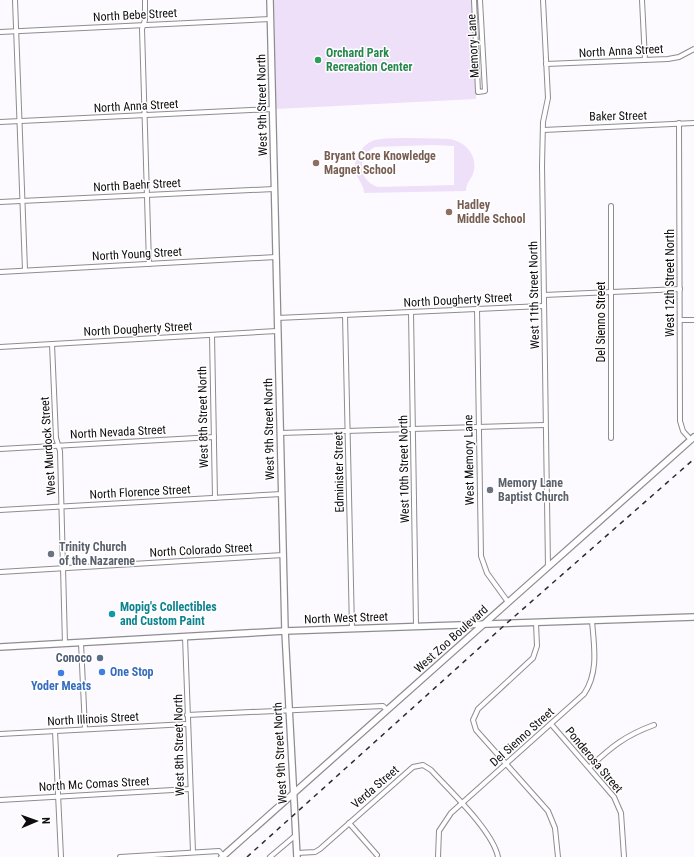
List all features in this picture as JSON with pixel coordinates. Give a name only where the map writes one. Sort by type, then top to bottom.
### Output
[{"type":"main road","name":"West 9th Street North","points":[[270,0],[285,631],[297,855]]},
{"type":"main road","name":"West Zoo Boulevard","points":[[223,856],[692,438]]},
{"type":"main road","name":"North West Street","points":[[0,647],[285,631],[694,617]]},
{"type":"street","points":[[16,0],[25,270]]},
{"type":"street","points":[[145,0],[144,25],[142,29],[149,264]]},
{"type":"street","name":"Memory Lane","points":[[474,0],[478,92],[485,91],[480,0]]},
{"type":"street","name":"West 11th Street North","points":[[543,0],[548,98],[543,130],[545,425],[548,567]]},
{"type":"street","points":[[642,0],[645,60]]},
{"type":"street","name":"North Bebe Street","points":[[0,32],[271,19]]},
{"type":"street","name":"North Anna Street","points":[[546,64],[645,60],[679,57],[694,49]]},
{"type":"street","name":"North Anna Street","points":[[0,122],[273,109]]},
{"type":"street","name":"West 12th Street North","points":[[679,123],[680,421],[683,431],[692,438]]},
{"type":"street","name":"Baker Street","points":[[543,130],[694,123]]},
{"type":"street","name":"North Baehr Street","points":[[0,202],[274,189]]},
{"type":"street","name":"Del Sienno Street","points":[[611,206],[611,438]]},
{"type":"street","name":"North Young Street","points":[[0,272],[276,257]]},
{"type":"street","points":[[544,295],[680,289]]},
{"type":"street","name":"North Dougherty Street","points":[[277,318],[544,306]]},
{"type":"street","name":"West Memory Lane","points":[[477,309],[481,556],[487,573],[508,602]]},
{"type":"street","name":"West 10th Street North","points":[[411,312],[416,626]]},
{"type":"street","name":"Edminister Street","points":[[345,315],[352,629]]},
{"type":"street","points":[[680,320],[694,320]]},
{"type":"street","name":"North Dougherty Street","points":[[0,347],[278,331]]},
{"type":"street","name":"West 8th Street North","points":[[212,335],[215,498]]},
{"type":"street","name":"West Murdock Street","points":[[52,344],[56,438],[60,451],[65,644]]},
{"type":"street","points":[[280,433],[545,425]]},
{"type":"street","name":"North Nevada Street","points":[[0,449],[214,437]]},
{"type":"street","name":"North Florence Street","points":[[0,510],[282,494]]},
{"type":"street","name":"North Colorado Street","points":[[0,572],[283,556]]},
{"type":"street","name":"Del Sienno Street","points":[[438,857],[438,839],[442,824],[461,804],[584,694],[592,681],[594,661],[592,621]]},
{"type":"street","points":[[536,623],[537,646],[534,658],[478,709],[473,718],[476,730],[548,811],[555,828],[558,857]]},
{"type":"street","name":"West 8th Street North","points":[[185,637],[192,852]]},
{"type":"street","points":[[81,643],[85,729]]},
{"type":"street","points":[[187,715],[289,709],[382,706],[387,710]]},
{"type":"street","name":"North Illinois Street","points":[[0,734],[187,724]]},
{"type":"street","name":"Ponderosa Street","points":[[551,724],[610,790],[618,804],[622,820],[624,857]]},
{"type":"street","points":[[590,768],[620,741],[654,725]]},
{"type":"street","points":[[55,731],[61,857]]},
{"type":"street","name":"Verda Street","points":[[297,855],[315,852],[320,849],[413,767],[427,767],[431,770],[461,804]]},
{"type":"street","name":"North Mc Comas Street","points":[[0,800],[190,789]]},
{"type":"street","points":[[461,804],[490,837],[498,857]]},
{"type":"street","points":[[349,823],[377,855]]},
{"type":"street","points":[[270,857],[296,835]]},
{"type":"street","points":[[120,857],[219,851],[223,856]]},
{"type":"shaded area","points":[[274,0],[472,0],[476,99],[276,109]]},
{"type":"shaded area","points":[[409,138],[455,140],[466,146],[473,156],[473,174],[466,191],[364,193],[364,189],[356,173],[355,165],[358,154],[372,141],[378,139]],"holes":[[[433,145],[454,146],[454,185],[378,187],[371,184],[363,174],[362,168],[365,156],[375,147]]]},
{"type":"railway","points":[[247,857],[507,623],[694,459]]},
{"type":"place","name":"Orchard Park Recreation Center","points":[[318,60]]},
{"type":"place","name":"Bryant Core Knowledge Magnet School","points":[[316,163]]},
{"type":"place","name":"Hadley Middle School","points":[[449,212]]},
{"type":"place","name":"Memory Lane Baptist Church","points":[[490,490]]},
{"type":"place","name":"Trinity Church of the Nazarene","points":[[51,554]]},
{"type":"place","name":"Mopig's Collectibles and Custom Paint","points":[[112,614]]},
{"type":"place","name":"Conoco","points":[[100,658]]},
{"type":"place","name":"One Stop","points":[[102,672]]},
{"type":"place","name":"Yoder Meats","points":[[61,673]]}]
